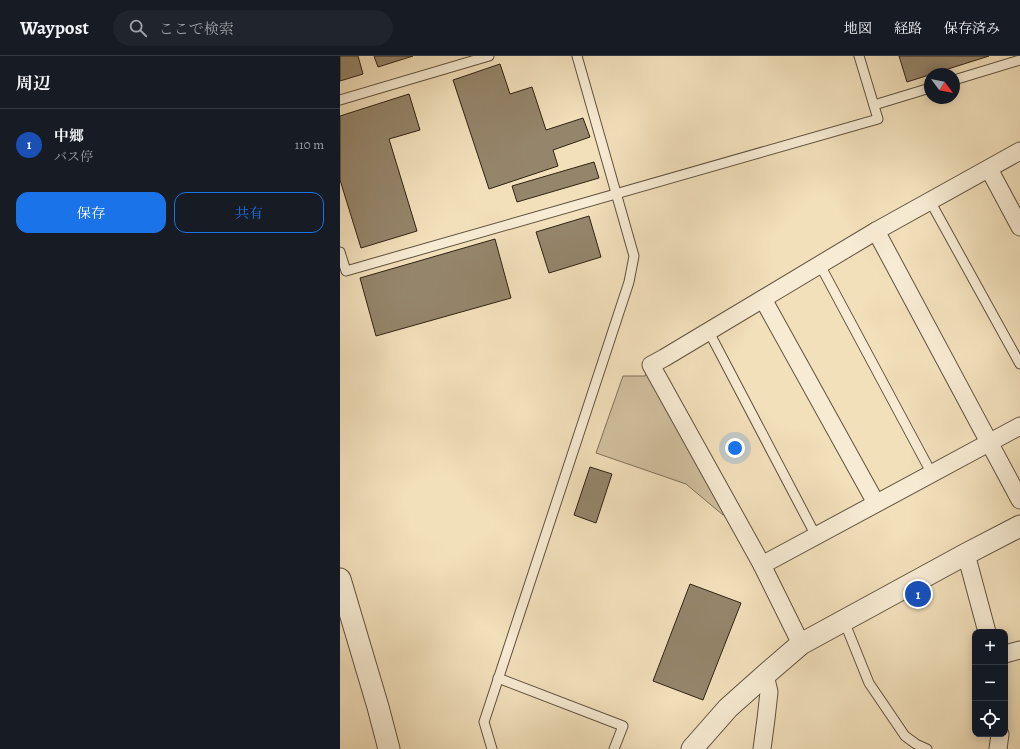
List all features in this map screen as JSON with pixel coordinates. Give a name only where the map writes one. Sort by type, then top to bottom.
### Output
[{"type":"street","points":[[801,644],[762,565],[650,365],[709,332],[876,231],[1020,151]]},
{"type":"street","points":[[989,169],[1020,227]]},
{"type":"street","points":[[876,231],[1020,500]]},
{"type":"street","points":[[763,299],[876,503]]},
{"type":"street","points":[[762,565],[1020,426]]},
{"type":"street","points":[[692,749],[728,708],[801,644],[1020,526]]},
{"type":"street","points":[[966,554],[986,629]]},
{"type":"street","points":[[340,579],[389,749]]},
{"type":"street","points":[[1008,653],[1020,650]]},
{"type":"street","points":[[762,749],[769,692],[765,675]]},
{"type":"street","points":[[998,749],[1000,737]]},
{"type":"lane","points":[[340,100],[489,56]]},
{"type":"lane","points":[[492,749],[484,722],[629,282],[634,256],[577,56]]},
{"type":"lane","points":[[340,252],[346,270],[878,119],[859,56]]},
{"type":"lane","points":[[960,78],[1020,60]]},
{"type":"lane","points":[[874,105],[924,90]]},
{"type":"lane","points":[[930,201],[1020,364]]},
{"type":"lane","points":[[820,265],[932,474]]},
{"type":"lane","points":[[709,332],[816,536]]},
{"type":"lane","points":[[844,621],[869,683],[905,736],[916,744],[927,749]]},
{"type":"lane","points":[[498,678],[623,726],[614,749]]},
{"type":"shaded area","points":[[649,367],[730,510],[723,515],[686,484],[596,453],[623,376],[645,376]]},
{"type":"building","points":[[340,56],[358,56],[363,74],[340,81]]},
{"type":"building","points":[[374,56],[413,56],[378,67]]},
{"type":"building","points":[[899,56],[989,56],[951,68],[924,68],[924,77],[907,82]]},
{"type":"building","points":[[500,64],[510,94],[532,87],[546,130],[583,118],[590,137],[553,150],[558,166],[489,189],[453,80]]},
{"type":"building","points":[[409,94],[420,130],[389,139],[417,231],[361,248],[340,180],[340,116]]},
{"type":"building","points":[[594,162],[599,178],[517,202],[512,186]]},
{"type":"building","points":[[589,216],[601,257],[549,273],[536,232]]},
{"type":"building","points":[[495,239],[511,298],[376,336],[360,278]]},
{"type":"building","points":[[590,467],[612,474],[596,523],[574,515]]},
{"type":"building","points":[[690,584],[741,603],[703,700],[653,681]]},
{"type":"place","name":"中郷","points":[[918,594]]}]
